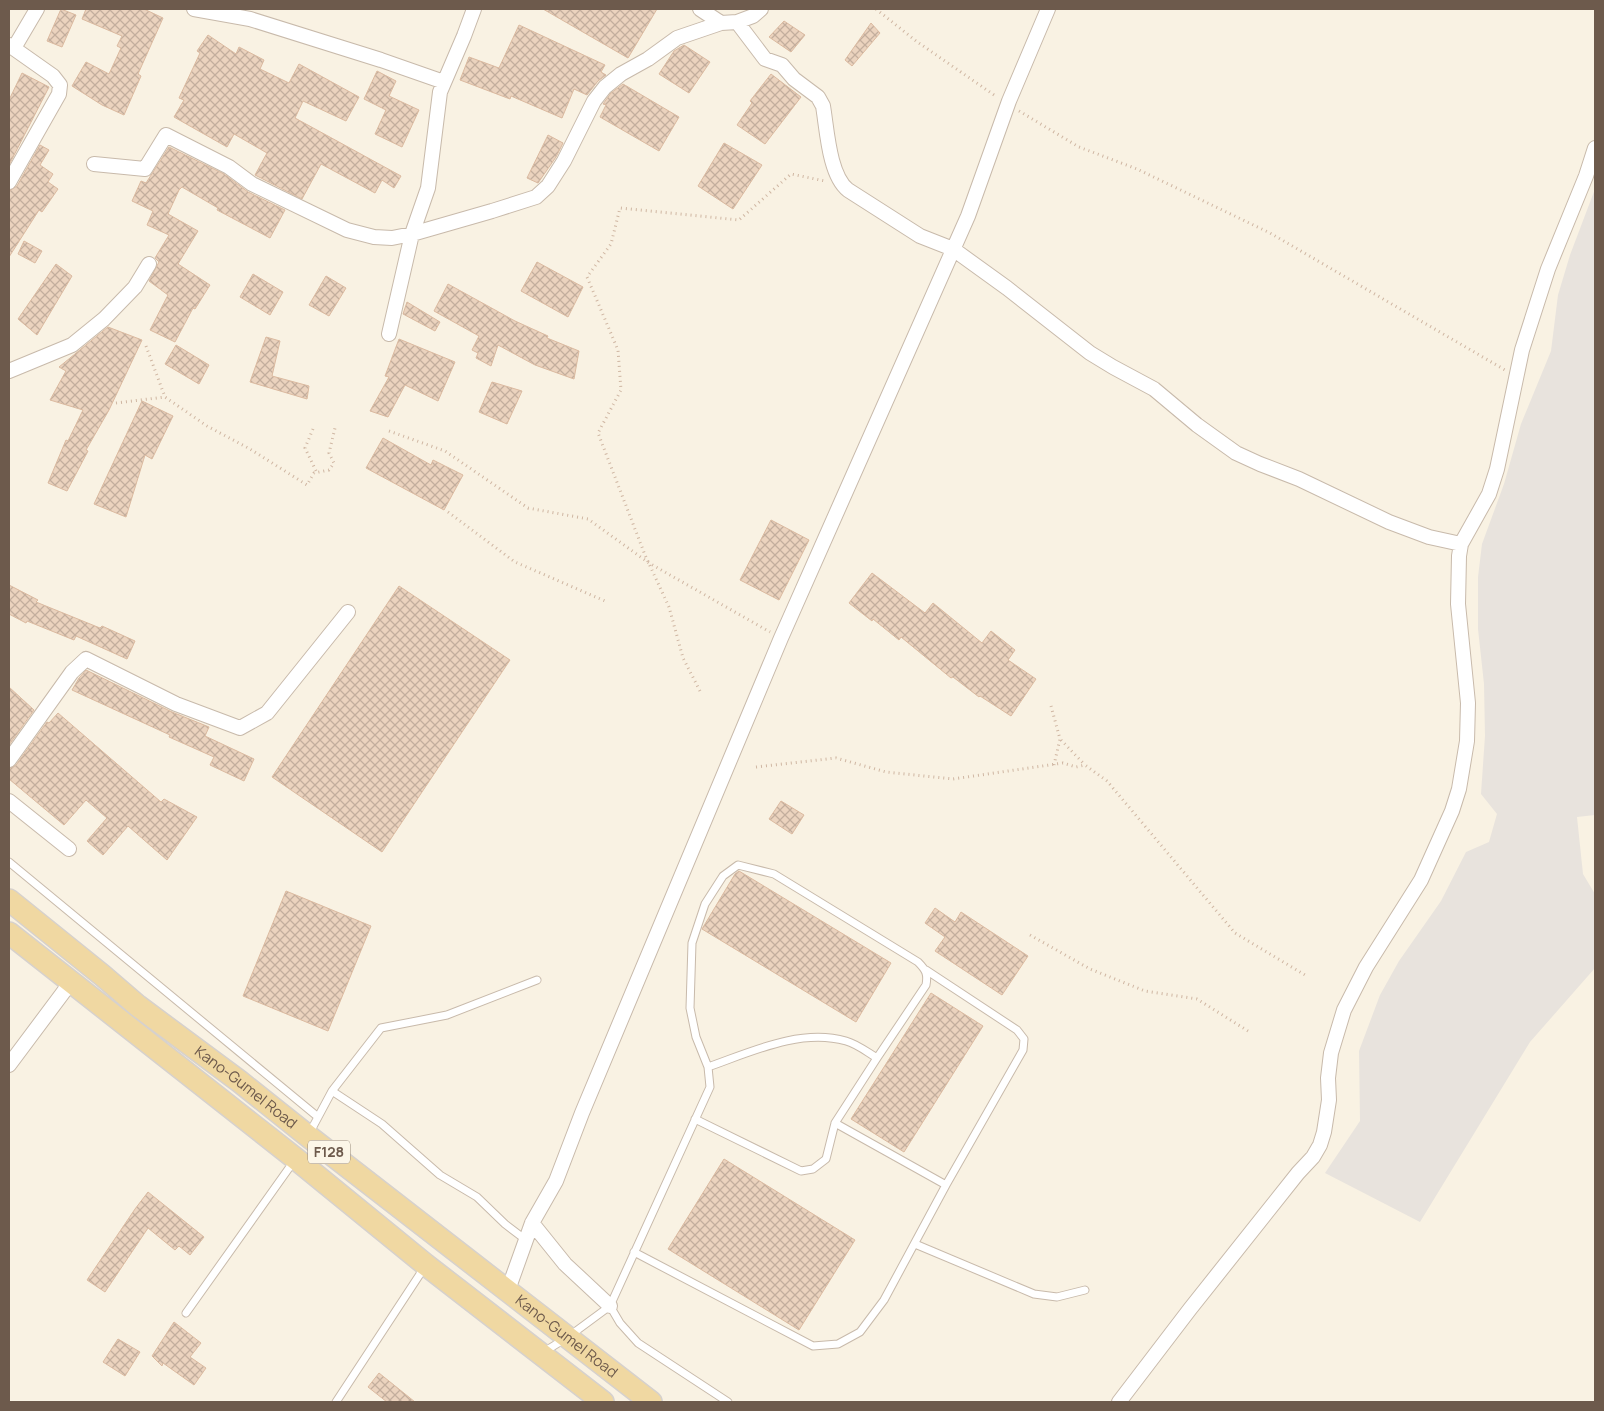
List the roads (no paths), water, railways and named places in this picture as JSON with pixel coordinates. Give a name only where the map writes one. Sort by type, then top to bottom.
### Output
[{"type":"main road","name":"Kano-Gumel Road","points":[[9,900],[138,1006],[239,1081],[651,1402]]},
{"type":"main road","name":"Kano-Gumel Road","points":[[9,933],[296,1159],[426,1265],[603,1402]]},
{"type":"street","points":[[9,182],[59,94],[60,85],[53,76],[11,46],[37,9]]},
{"type":"street","points":[[194,9],[250,20],[381,60],[444,82]]},
{"type":"street","points":[[389,334],[412,234],[428,188],[440,92],[474,9]]},
{"type":"street","points":[[700,9],[721,23]]},
{"type":"street","points":[[94,164],[145,169],[166,135],[229,166],[252,184],[347,230],[374,237],[392,238],[412,234],[492,212],[536,197],[548,186],[564,161],[594,101],[605,87],[621,74],[648,59],[677,38],[721,23],[737,22],[753,16],[761,9]]},
{"type":"street","points":[[508,1290],[532,1223],[556,1180],[582,1113],[781,638],[968,216],[1008,104],[1048,9]]},
{"type":"street","points":[[737,22],[765,59],[782,65],[794,79],[818,97],[823,106],[833,165],[843,185],[920,236],[954,249],[1090,353],[1154,389],[1197,425],[1236,453],[1300,479],[1388,522],[1429,537],[1462,544]]},
{"type":"street","points":[[1119,1402],[1190,1309],[1298,1173],[1313,1157],[1320,1145],[1330,1100],[1328,1078],[1331,1053],[1344,1010],[1366,967],[1422,880],[1452,811],[1459,790],[1467,741],[1468,702],[1458,604],[1458,568],[1462,544],[1489,494],[1497,469],[1522,350],[1548,269],[1586,176],[1595,148]]},
{"type":"street","points":[[9,371],[72,346],[104,319],[135,287],[149,264]]},
{"type":"street","points":[[9,760],[72,672],[86,660],[176,704],[240,728],[266,713],[348,612]]},
{"type":"street","points":[[9,801],[69,849]]},
{"type":"street","points":[[9,1065],[71,982]]},
{"type":"street","points":[[532,1223],[565,1264],[610,1306]]},
{"type":"lane","points":[[9,862],[318,1117]]},
{"type":"lane","points":[[541,1353],[568,1337],[610,1306],[634,1252],[710,1087],[708,1067],[696,1037],[690,1008],[692,942],[705,904],[723,876],[738,865],[774,874],[918,962],[926,970],[1017,1030],[1024,1039],[1023,1050],[1014,1067],[946,1185],[884,1300],[860,1332],[838,1344],[813,1346],[634,1252]]},
{"type":"lane","points":[[695,1119],[801,1171],[812,1169],[826,1159],[835,1123],[926,985],[926,970]]},
{"type":"lane","points":[[308,1136],[332,1091],[381,1028],[447,1015],[536,980]]},
{"type":"lane","points":[[708,1067],[777,1042],[817,1036],[847,1041],[877,1058]]},
{"type":"lane","points":[[332,1091],[382,1124],[440,1175],[477,1197],[505,1224],[526,1240]]},
{"type":"lane","points":[[835,1123],[946,1185]]},
{"type":"lane","points":[[186,1313],[296,1159]]},
{"type":"lane","points":[[915,1244],[1034,1294],[1057,1297],[1084,1290]]},
{"type":"lane","points":[[336,1402],[426,1265]]},
{"type":"lane","points":[[610,1306],[620,1323],[638,1343],[728,1402]]}]
